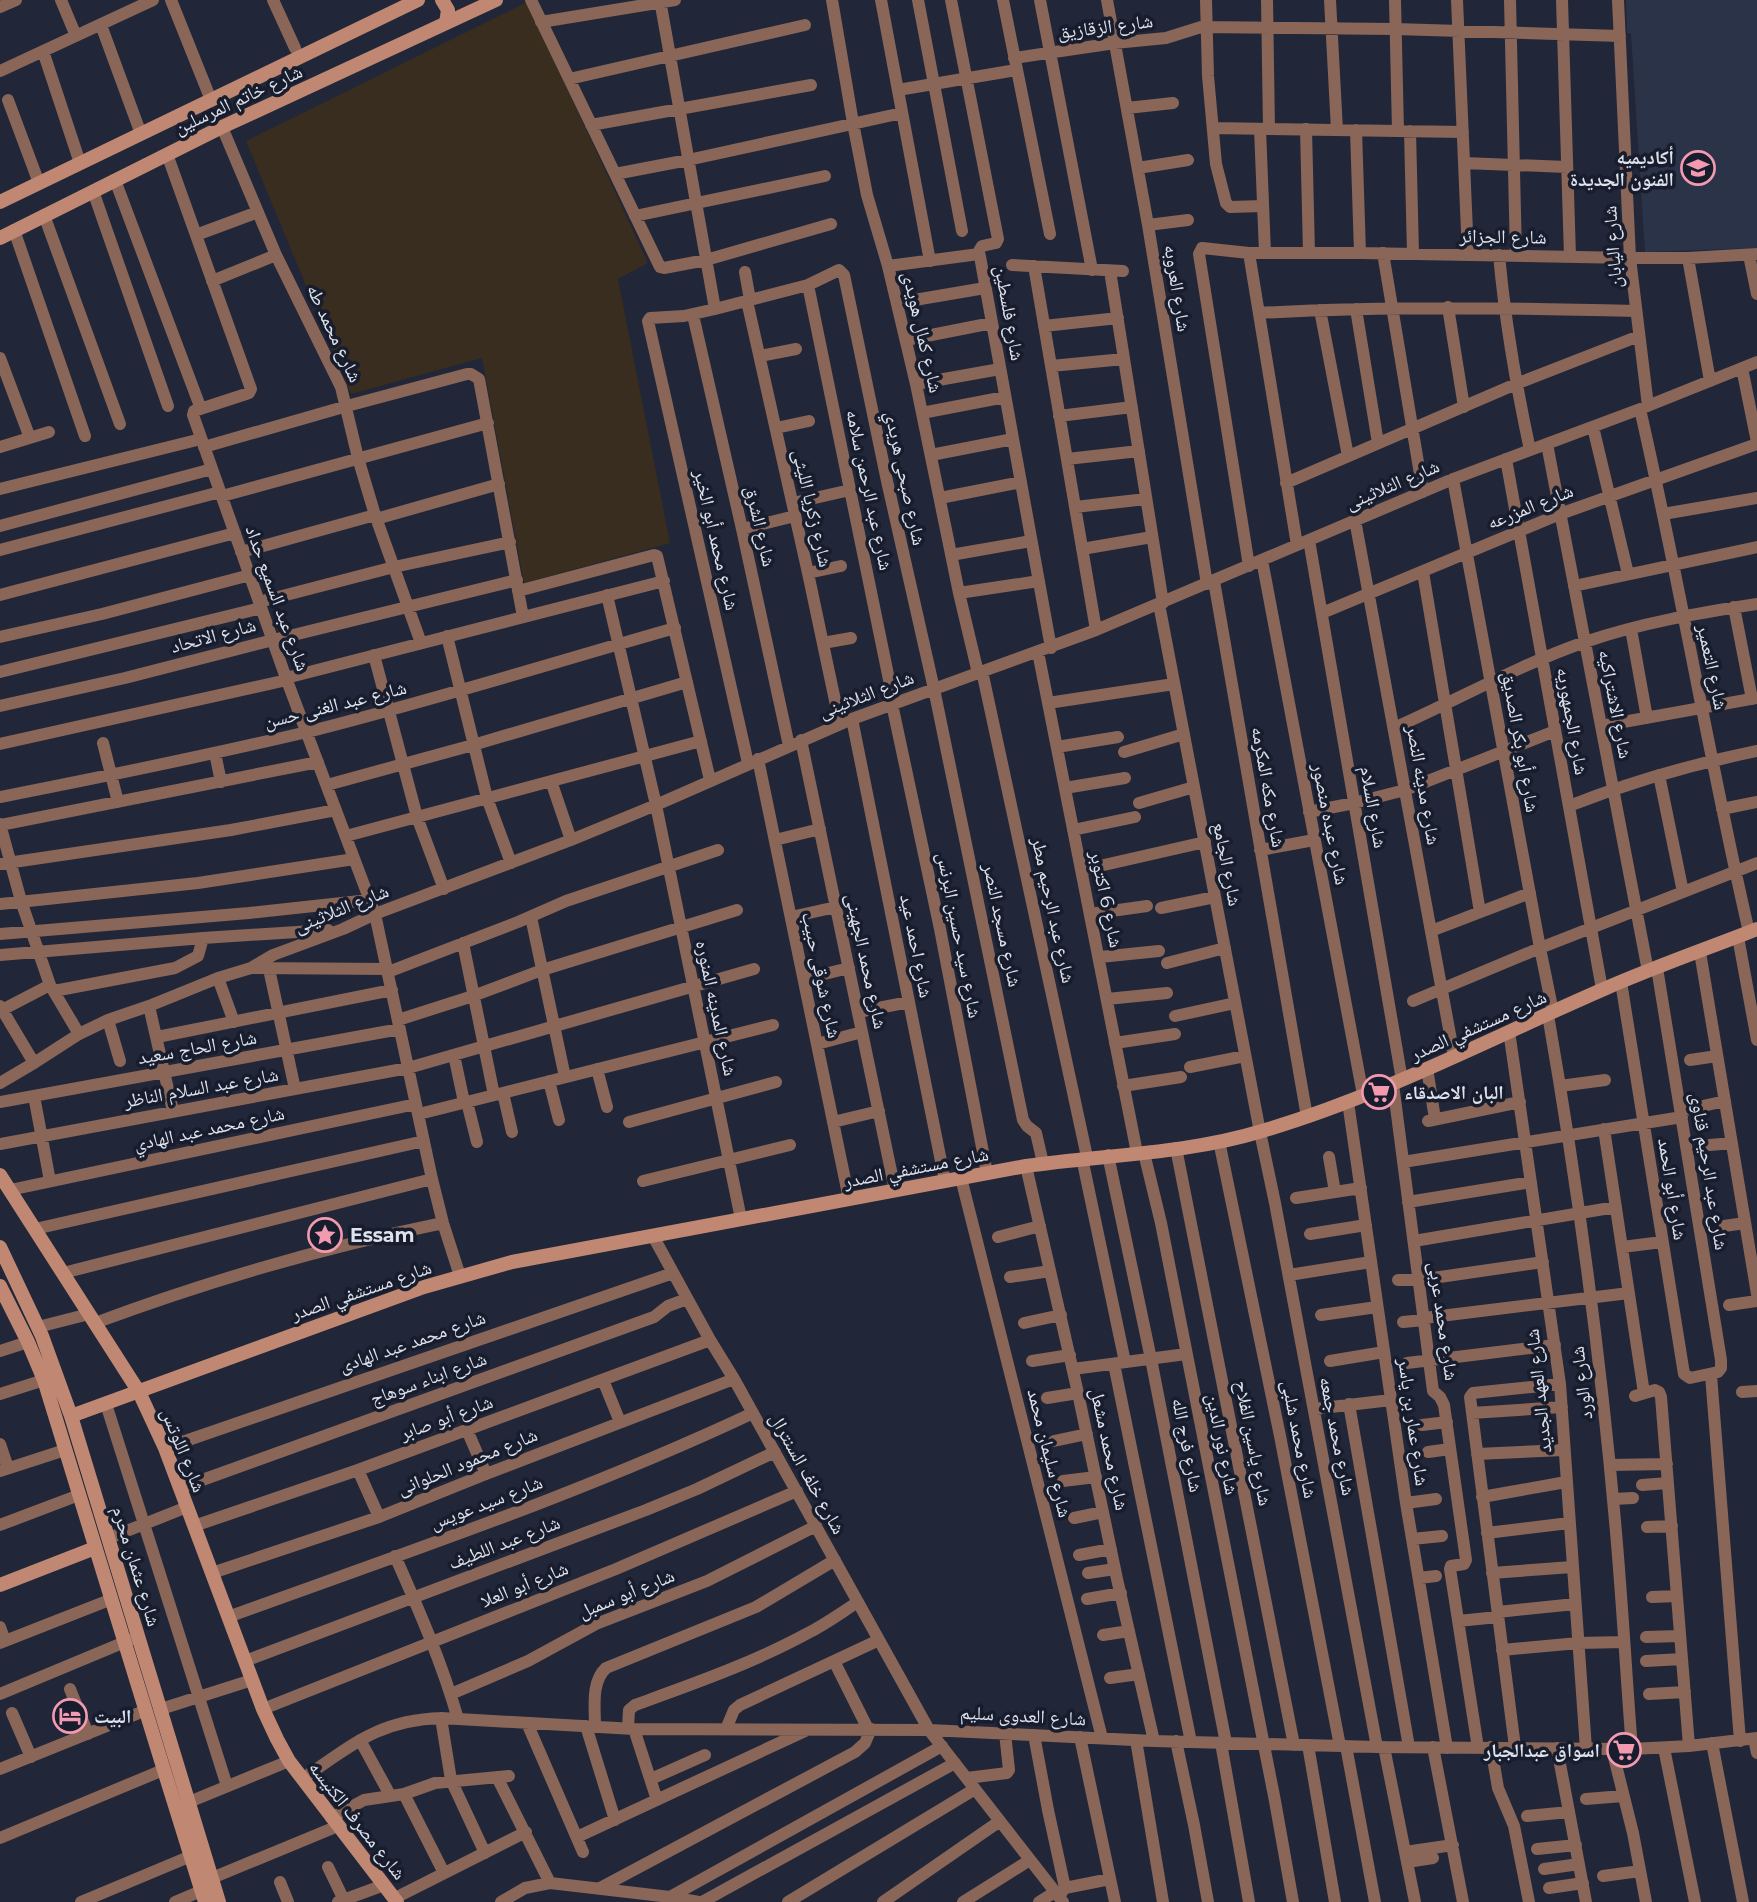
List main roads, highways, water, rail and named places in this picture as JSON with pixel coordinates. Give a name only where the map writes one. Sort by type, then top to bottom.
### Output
[{"type":"place","name":"أكاديميه الفنون الجديدة","points":[[1698,168]]},
{"type":"place","name":"البان الاصدقاء","points":[[1379,1092]]},
{"type":"place","name":"Essam","points":[[325,1235]]},
{"type":"place","name":"البيت","points":[[70,1716]]},
{"type":"place","name":"اسواق عبدالجبار","points":[[1624,1750]]}]
